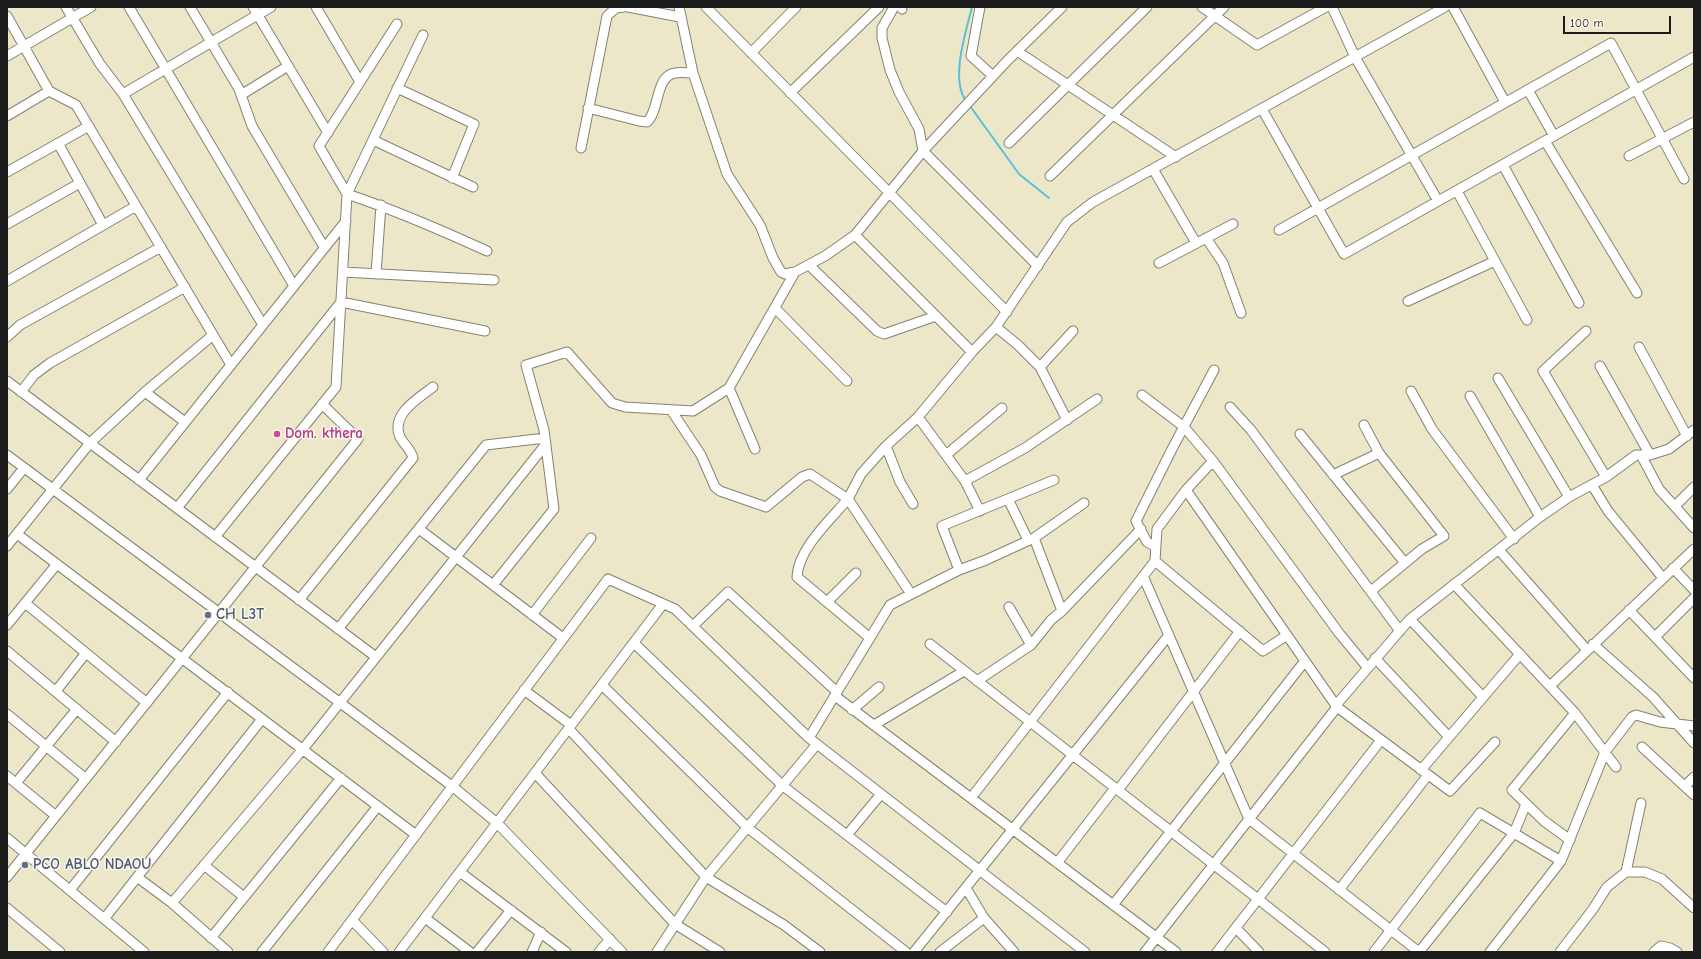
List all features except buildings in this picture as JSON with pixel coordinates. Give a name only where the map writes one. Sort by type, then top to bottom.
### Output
[{"type":"street","points":[[66,7],[100,64],[123,94],[263,325]]},
{"type":"street","points":[[7,56],[91,7]]},
{"type":"street","points":[[129,7],[294,286]]},
{"type":"street","points":[[190,7],[241,95],[252,126],[324,247]]},
{"type":"street","points":[[123,94],[211,42],[256,11],[271,7]]},
{"type":"street","points":[[316,7],[360,82]]},
{"type":"street","points":[[581,148],[607,16],[616,8],[624,7]]},
{"type":"street","points":[[628,7],[680,17]]},
{"type":"street","points":[[679,7],[693,73],[727,174],[760,225],[773,258],[781,272],[785,274],[795,272],[825,256],[854,235],[923,151],[1017,51],[1062,7]]},
{"type":"street","points":[[706,7],[1007,312]]},
{"type":"street","points":[[750,53],[796,7]]},
{"type":"street","points":[[790,93],[879,7]]},
{"type":"street","points":[[1009,143],[1147,7]]},
{"type":"street","points":[[1202,7],[1257,45],[1326,7]]},
{"type":"street","points":[[1050,176],[1224,7]]},
{"type":"street","points":[[1332,7],[1355,57],[1438,201]]},
{"type":"street","points":[[870,638],[797,577],[797,567],[804,552],[848,499],[861,474],[886,446],[918,417],[972,352],[996,327],[1067,222],[1093,202],[1445,7]]},
{"type":"street","points":[[1452,7],[1505,102]]},
{"type":"street","points":[[899,8],[882,28],[882,38],[890,70],[919,129],[923,151],[1038,266]]},
{"type":"street","points":[[981,9],[971,56],[994,76]]},
{"type":"street","points":[[256,11],[328,133]]},
{"type":"street","points":[[7,16],[49,91],[76,105],[231,365]]},
{"type":"street","points":[[397,24],[319,146],[347,194],[422,221],[487,251]]},
{"type":"street","points":[[216,537],[336,387],[347,194],[423,35]]},
{"type":"street","points":[[1279,230],[1611,43],[1684,179]]},
{"type":"street","points":[[1017,51],[1176,157]]},
{"type":"street","points":[[1262,109],[1344,254],[1694,57]]},
{"type":"street","points":[[241,95],[288,66]]},
{"type":"street","points":[[588,108],[647,122],[651,117],[662,83],[669,74],[676,72],[693,73]]},
{"type":"street","points":[[397,88],[474,124],[452,178]]},
{"type":"street","points":[[1528,90],[1549,139],[1637,293]]},
{"type":"street","points":[[7,116],[49,91]]},
{"type":"street","points":[[1629,156],[1694,122]]},
{"type":"street","points":[[7,172],[89,126]]},
{"type":"street","points":[[373,140],[473,187]]},
{"type":"street","points":[[58,143],[103,225]]},
{"type":"street","points":[[1503,165],[1579,303]]},
{"type":"street","points":[[1153,169],[1196,243]]},
{"type":"street","points":[[7,224],[80,183]]},
{"type":"street","points":[[1457,191],[1527,320]]},
{"type":"street","points":[[376,274],[381,205]]},
{"type":"street","points":[[7,281],[136,206]]},
{"type":"street","points":[[139,480],[346,221]]},
{"type":"street","points":[[1159,263],[1233,224]]},
{"type":"street","points":[[854,235],[972,352]]},
{"type":"street","points":[[1206,238],[1223,263],[1242,313]]},
{"type":"street","points":[[7,337],[20,325],[161,247]]},
{"type":"street","points":[[1408,301],[1495,261]]},
{"type":"street","points":[[809,265],[877,331],[884,334],[936,316]]},
{"type":"street","points":[[343,272],[494,280]]},
{"type":"street","points":[[493,585],[554,509],[545,441],[526,365],[567,352],[612,403],[625,407],[693,411],[729,388],[795,272]]},
{"type":"street","points":[[21,392],[34,375],[50,363],[185,287]]},
{"type":"street","points":[[341,302],[485,331]]},
{"type":"street","points":[[177,508],[341,302]]},
{"type":"street","points":[[774,308],[848,381]]},
{"type":"street","points":[[996,327],[1018,345],[1040,367],[1067,420]]},
{"type":"street","points":[[1040,367],[1073,331]]},
{"type":"street","points":[[1586,331],[1543,371],[1606,477]]},
{"type":"street","points":[[7,546],[90,443],[145,392],[213,335]]},
{"type":"street","points":[[1145,952],[1367,667],[1410,619],[1514,539],[1540,517],[1570,497],[1606,477],[1636,455],[1646,455],[1669,449],[1691,433],[1639,347]]},
{"type":"street","points":[[1600,366],[1646,455],[1659,489],[1694,528]]},
{"type":"street","points":[[1156,547],[1147,542],[1136,521],[1214,370]]},
{"type":"street","points":[[1498,378],[1570,497]]},
{"type":"street","points":[[7,381],[376,657]]},
{"type":"street","points":[[300,600],[413,458],[412,453],[400,437],[398,430],[399,421],[402,413],[408,406],[433,387]]},
{"type":"street","points":[[729,388],[755,449]]},
{"type":"street","points":[[1411,391],[1432,429],[1514,539]]},
{"type":"street","points":[[145,392],[185,422]]},
{"type":"street","points":[[1142,395],[1184,427],[1214,461],[1338,632],[1367,667]]},
{"type":"street","points":[[1470,396],[1540,517]]},
{"type":"street","points":[[965,481],[1025,448],[1097,400]]},
{"type":"street","points":[[7,878],[358,439],[322,404]]},
{"type":"street","points":[[1230,406],[1251,430],[1400,631]]},
{"type":"street","points":[[946,455],[1002,408]]},
{"type":"street","points":[[671,410],[701,455],[715,487],[720,491],[766,507],[802,477],[810,474],[848,499],[911,594]]},
{"type":"street","points":[[918,417],[965,481],[980,511]]},
{"type":"street","points":[[1364,425],[1379,453],[1444,536],[1422,549],[1371,591]]},
{"type":"street","points":[[1300,434],[1405,563]]},
{"type":"street","points":[[338,629],[486,445],[545,441]]},
{"type":"street","points":[[172,903],[303,749],[456,557],[545,441]]},
{"type":"street","points":[[886,446],[900,482],[913,504]]},
{"type":"street","points":[[1333,475],[1379,453]]},
{"type":"street","points":[[7,455],[452,786],[497,823],[622,952]]},
{"type":"street","points":[[971,798],[1155,561],[1157,528],[1186,490],[1214,461]]},
{"type":"street","points":[[7,489],[24,468]]},
{"type":"street","points":[[959,570],[942,526],[1054,480]]},
{"type":"street","points":[[1592,485],[1608,511],[1663,578]]},
{"type":"street","points":[[1675,506],[1694,487]]},
{"type":"street","points":[[1186,490],[1336,706],[1450,791],[1495,742]]},
{"type":"street","points":[[1008,499],[1031,539],[1062,611]]},
{"type":"street","points":[[809,738],[890,605],[959,570],[986,560],[1031,539],[1084,503]]},
{"type":"street","points":[[419,529],[563,638]]},
{"type":"street","points":[[977,680],[1031,645],[1051,620],[1062,611],[1140,529]]},
{"type":"street","points":[[17,534],[416,835]]},
{"type":"street","points":[[532,615],[591,538]]},
{"type":"street","points":[[1550,686],[1694,549]]},
{"type":"street","points":[[1499,550],[1590,647],[1653,697],[1694,743]]},
{"type":"street","points":[[1155,561],[1263,651],[1287,635]]},
{"type":"street","points":[[7,625],[57,564]]},
{"type":"street","points":[[1673,568],[1694,590]]},
{"type":"street","points":[[826,602],[856,573]]},
{"type":"street","points":[[1143,576],[1249,819],[1419,952],[1514,833],[1526,804]]},
{"type":"street","points":[[328,952],[608,579],[675,609],[809,738],[1085,952]]},
{"type":"street","points":[[1454,584],[1576,713],[1616,767]]},
{"type":"street","points":[[693,626],[728,592],[852,710],[1176,952]]},
{"type":"street","points":[[1655,637],[1694,598]]},
{"type":"street","points":[[25,603],[146,704]]},
{"type":"street","points":[[399,952],[663,604]]},
{"type":"street","points":[[1009,607],[1031,645]]},
{"type":"street","points":[[1629,610],[1694,678]]},
{"type":"street","points":[[1410,619],[1483,696]]},
{"type":"street","points":[[1057,863],[1194,692],[1240,631]]},
{"type":"street","points":[[914,952],[1169,635]]},
{"type":"street","points":[[634,643],[783,786],[947,912]]},
{"type":"street","points":[[930,644],[1325,952]]},
{"type":"street","points":[[7,651],[116,742]]},
{"type":"street","points":[[56,691],[86,653]]},
{"type":"street","points":[[1339,890],[1449,737],[1520,654]]},
{"type":"street","points":[[1375,658],[1449,737]]},
{"type":"street","points":[[1113,904],[1305,661]]},
{"type":"street","points":[[874,725],[964,671]]},
{"type":"street","points":[[602,685],[748,828],[906,952]]},
{"type":"street","points":[[852,710],[879,687]]},
{"type":"street","points":[[524,690],[570,727],[706,878],[784,925],[820,952]]},
{"type":"street","points":[[70,890],[228,692]]},
{"type":"street","points":[[16,783],[77,709]]},
{"type":"street","points":[[1570,840],[1544,821],[1512,790],[1576,713]]},
{"type":"street","points":[[7,714],[86,779]]},
{"type":"street","points":[[1490,952],[1560,861],[1570,840],[1605,752],[1632,717],[1636,715],[1679,726],[1694,726]]},
{"type":"street","points":[[104,919],[262,719]]},
{"type":"street","points":[[1216,952],[1381,740]]},
{"type":"street","points":[[657,952],[706,878],[817,744]]},
{"type":"street","points":[[1642,747],[1694,794]]},
{"type":"street","points":[[535,773],[675,924],[720,952]]},
{"type":"street","points":[[7,776],[56,816]]},
{"type":"street","points":[[1685,786],[1694,777]]},
{"type":"street","points":[[211,938],[341,778]]},
{"type":"street","points":[[848,835],[881,794]]},
{"type":"street","points":[[1626,872],[1641,803]]},
{"type":"street","points":[[262,952],[378,806]]},
{"type":"street","points":[[1374,952],[1480,813],[1560,861]]},
{"type":"street","points":[[7,838],[143,952]]},
{"type":"street","points":[[204,865],[244,897]]},
{"type":"street","points":[[460,872],[566,952]]},
{"type":"street","points":[[1560,952],[1593,909],[1607,887],[1626,872],[1645,872],[1662,879],[1693,906]]},
{"type":"street","points":[[137,877],[172,903],[228,952]]},
{"type":"street","points":[[966,888],[984,918],[1014,952]]},
{"type":"street","points":[[7,908],[60,952]]},
{"type":"street","points":[[478,952],[511,910]]},
{"type":"street","points":[[425,918],[470,952]]},
{"type":"street","points":[[941,952],[984,918]]},
{"type":"street","points":[[352,920],[383,952]]},
{"type":"street","points":[[1236,928],[1259,952]]},
{"type":"street","points":[[532,952],[540,932]]},
{"type":"street","points":[[599,952],[610,939]]},
{"type":"street","points":[[1654,952],[1661,946],[1670,948],[1677,952]]},
{"type":"waterway","points":[[966,101],[961,92],[959,68],[963,42],[972,7]]},
{"type":"waterway","points":[[970,106],[1019,174],[1049,198]]},
{"type":"place","name":"Dom. kthera","points":[[277,434]]},
{"type":"place","name":"CH L3T","points":[[208,615]]},
{"type":"place","name":"PCO ABLO NDAOU","points":[[25,865]]}]
